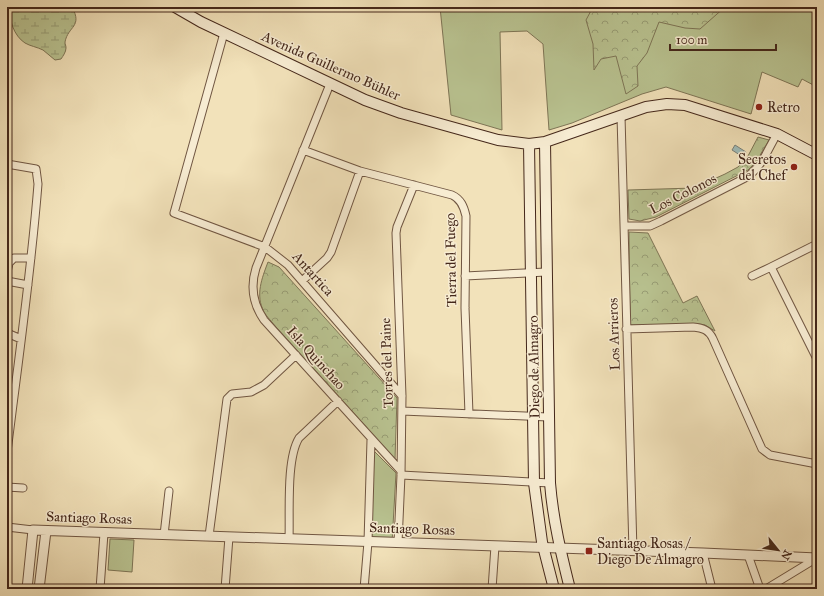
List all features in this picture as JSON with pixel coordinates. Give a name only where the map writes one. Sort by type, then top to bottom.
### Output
[{"type":"main road","name":"Avenida Guillermo Bühler","points":[[175,7],[201,22],[365,100],[400,113],[489,138],[529,144],[545,142],[646,107],[662,104],[678,104],[686,105],[777,134],[817,154]]},
{"type":"main road","name":"Diego de Almagro","points":[[545,142],[550,483],[559,548],[570,589]]},
{"type":"main road","name":"Diego de Almagro","points":[[529,144],[534,483],[539,527],[554,589]]},
{"type":"street","name":"Antartica","points":[[224,33],[174,213],[265,247],[288,265],[402,396]]},
{"type":"street","name":"Isla Quinchao","points":[[330,84],[253,279],[254,299],[264,320],[401,473]]},
{"type":"street","name":"Los Arrieros","points":[[621,116],[633,551]]},
{"type":"street","name":"Los Colonos","points":[[624,226],[650,226],[747,177],[755,171],[761,163],[777,134]]},
{"type":"street","name":"Tierra del Fuego","points":[[303,150],[360,171],[452,195],[458,198],[462,204],[466,216],[465,308],[470,414]]},
{"type":"street","points":[[7,164],[36,169],[38,184],[28,285],[11,388],[7,452]]},
{"type":"street","points":[[302,281],[327,258],[331,252],[360,171]]},
{"type":"street","name":"Torres del Paine","points":[[398,543],[402,396],[396,233],[397,226],[414,185]]},
{"type":"street","points":[[752,276],[817,244]]},
{"type":"street","points":[[7,272],[9,263],[14,258],[31,258]]},
{"type":"street","points":[[771,267],[817,359]]},
{"type":"street","points":[[465,276],[546,272]]},
{"type":"street","points":[[7,281],[28,285]]},
{"type":"street","points":[[626,329],[693,327],[702,328],[707,331],[713,339],[762,450],[770,454],[817,464]]},
{"type":"street","points":[[7,334],[20,339]]},
{"type":"street","points":[[209,536],[227,399],[232,394],[251,392],[264,385],[296,355]]},
{"type":"street","points":[[289,539],[291,468],[294,448],[299,438],[338,402]]},
{"type":"street","points":[[402,412],[548,417]]},
{"type":"street","points":[[364,589],[368,542],[371,440]]},
{"type":"street","points":[[401,473],[550,483]]},
{"type":"street","points":[[7,487],[23,488]]},
{"type":"street","points":[[164,535],[169,491]]},
{"type":"street","name":"Santiago Rosas","points":[[7,527],[46,531],[817,558]]},
{"type":"street","points":[[27,589],[33,530]]},
{"type":"street","points":[[39,589],[46,531]]},
{"type":"street","points":[[100,589],[104,533]]},
{"type":"street","points":[[225,589],[229,537]]},
{"type":"street","points":[[492,589],[495,546]]},
{"type":"street","points":[[703,553],[712,589]]},
{"type":"street","points":[[748,555],[760,589]]},
{"type":"street","points":[[766,589],[817,558]]},
{"type":"green space","points":[[11,7],[72,7],[76,19],[74,26],[65,42],[66,51],[61,59],[55,60],[43,50],[21,40],[15,32],[11,22]]},
{"type":"green space","points":[[440,7],[817,7],[817,87],[802,79],[798,87],[762,72],[751,114],[666,87],[642,94],[572,123],[549,130],[543,44],[527,31],[500,32],[502,130],[451,115]]},
{"type":"green space","points":[[593,7],[725,7],[700,29],[685,28],[659,22],[647,53],[637,66],[638,86],[626,94],[616,56],[601,59],[594,70],[593,44],[586,20]]},
{"type":"green space","points":[[758,137],[769,140],[756,162],[748,170],[656,217],[640,221],[629,219],[628,190],[694,188],[738,167],[748,156]]},
{"type":"green space","points":[[629,232],[648,233],[683,303],[697,296],[715,331],[705,325],[699,324],[630,325]]},
{"type":"green space","points":[[268,262],[279,267],[397,398],[395,459],[264,312],[261,306],[260,287]]},
{"type":"green space","points":[[374,451],[396,473],[392,543],[369,541]]},
{"type":"green space","points":[[110,539],[134,540],[132,572],[108,570]]},
{"type":"water","points":[[735,145],[746,152],[743,157],[732,150]]},
{"type":"place","name":"Retro","points":[[759,107]]},
{"type":"place","name":"Secretos del Chef","points":[[794,167]]},
{"type":"place","name":"Santiago Rosas / Diego De Almagro","points":[[589,551]]}]
